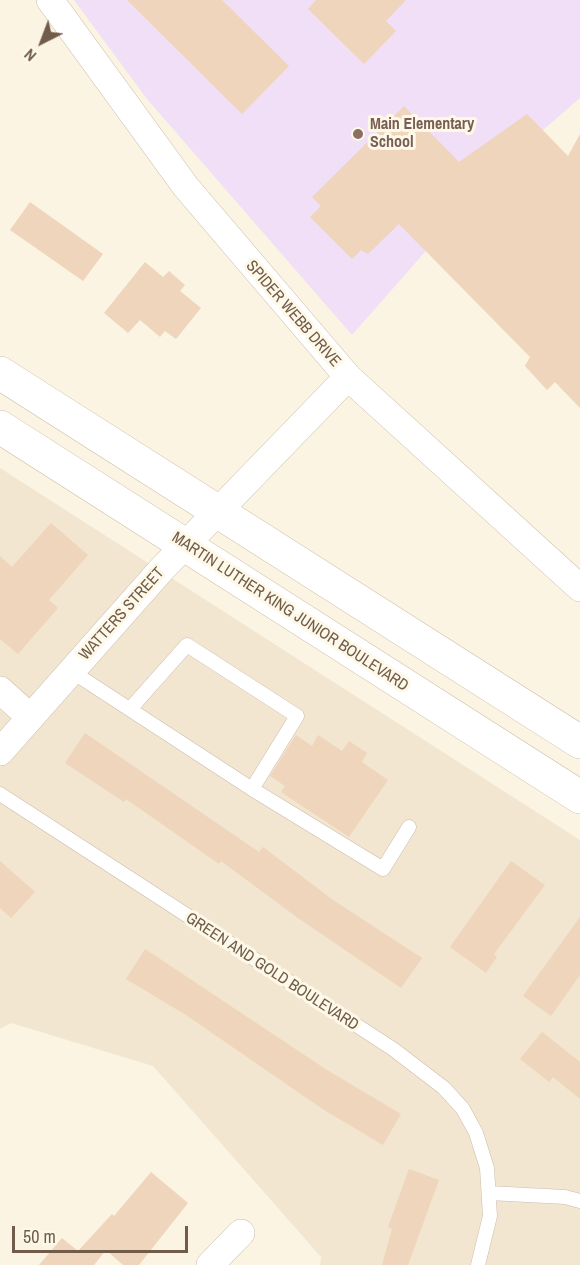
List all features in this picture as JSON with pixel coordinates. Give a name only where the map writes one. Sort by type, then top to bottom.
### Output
[{"type":"main road","points":[[0,373],[580,742]]},
{"type":"main road","name":"MARTIN LUTHER KING JUNIOR BOULEVARD","points":[[0,427],[580,797]]},
{"type":"street","name":"SPIDER WEBB DRIVE","points":[[50,0],[186,187],[348,377],[580,588]]},
{"type":"street","name":"WATTERS STREET","points":[[0,752],[185,545],[348,377]]},
{"type":"street","points":[[0,690],[30,717]]},
{"type":"street","points":[[210,1265],[241,1233]]},
{"type":"lane","points":[[130,709],[187,645],[277,703],[297,717],[252,789]]},
{"type":"lane","points":[[71,671],[252,789],[383,869],[409,827]]},
{"type":"lane","name":"GREEN AND GOLD BOULEVARD","points":[[0,794],[426,1072],[463,1109],[476,1133],[488,1168],[490,1216],[478,1265]]},
{"type":"lane","points":[[489,1193],[565,1197],[580,1201]]},
{"type":"shaded area","name":"Main Elementary School","points":[[74,0],[580,0],[580,98],[497,170],[352,335],[147,99]]},
{"type":"shaded area","points":[[0,468],[580,840],[580,1265],[320,1265],[321,1257],[153,1066],[11,1023],[0,1029]]},
{"type":"building","points":[[127,0],[222,0],[289,66],[242,114]]},
{"type":"building","points":[[316,0],[406,0],[386,21],[396,31],[364,64],[308,9]]},
{"type":"building","points":[[404,106],[459,162],[527,114],[568,156],[580,134],[580,408],[555,382],[547,390],[525,366],[530,357],[399,224],[368,254],[361,250],[352,259],[310,217],[321,206],[312,197]]},
{"type":"building","points":[[30,202],[103,254],[83,281],[10,230]]},
{"type":"building","points":[[145,262],[163,277],[169,271],[185,285],[180,291],[201,308],[176,339],[165,331],[160,337],[140,320],[128,333],[104,313]]},
{"type":"building","points":[[51,523],[88,555],[49,600],[58,608],[18,654],[0,639],[0,556],[12,567]]},
{"type":"building","points":[[85,733],[259,852],[263,847],[333,900],[422,958],[401,988],[298,918],[221,861],[219,864],[126,799],[124,802],[65,763]]},
{"type":"building","points":[[296,735],[312,746],[318,735],[342,751],[349,741],[367,753],[362,762],[388,780],[349,837],[281,792],[285,786],[270,776]]},
{"type":"building","points":[[0,861],[35,892],[11,918],[0,908]]},
{"type":"building","points":[[511,861],[545,885],[494,954],[497,957],[486,973],[450,947]]},
{"type":"building","points":[[580,917],[580,975],[551,1016],[523,996]]},
{"type":"building","points":[[145,949],[327,1070],[401,1114],[383,1145],[324,1110],[186,1015],[126,979]]},
{"type":"building","points":[[542,1032],[580,1062],[580,1099],[553,1077],[549,1082],[520,1059]]},
{"type":"building","points":[[409,1169],[439,1180],[408,1265],[382,1265],[392,1229],[388,1227]]},
{"type":"building","points":[[151,1172],[188,1203],[139,1265],[123,1265],[106,1250],[94,1265],[39,1265],[62,1238],[78,1251],[112,1214],[114,1216]]},
{"type":"place","name":"Main Elementary School","points":[[358,134]]}]
